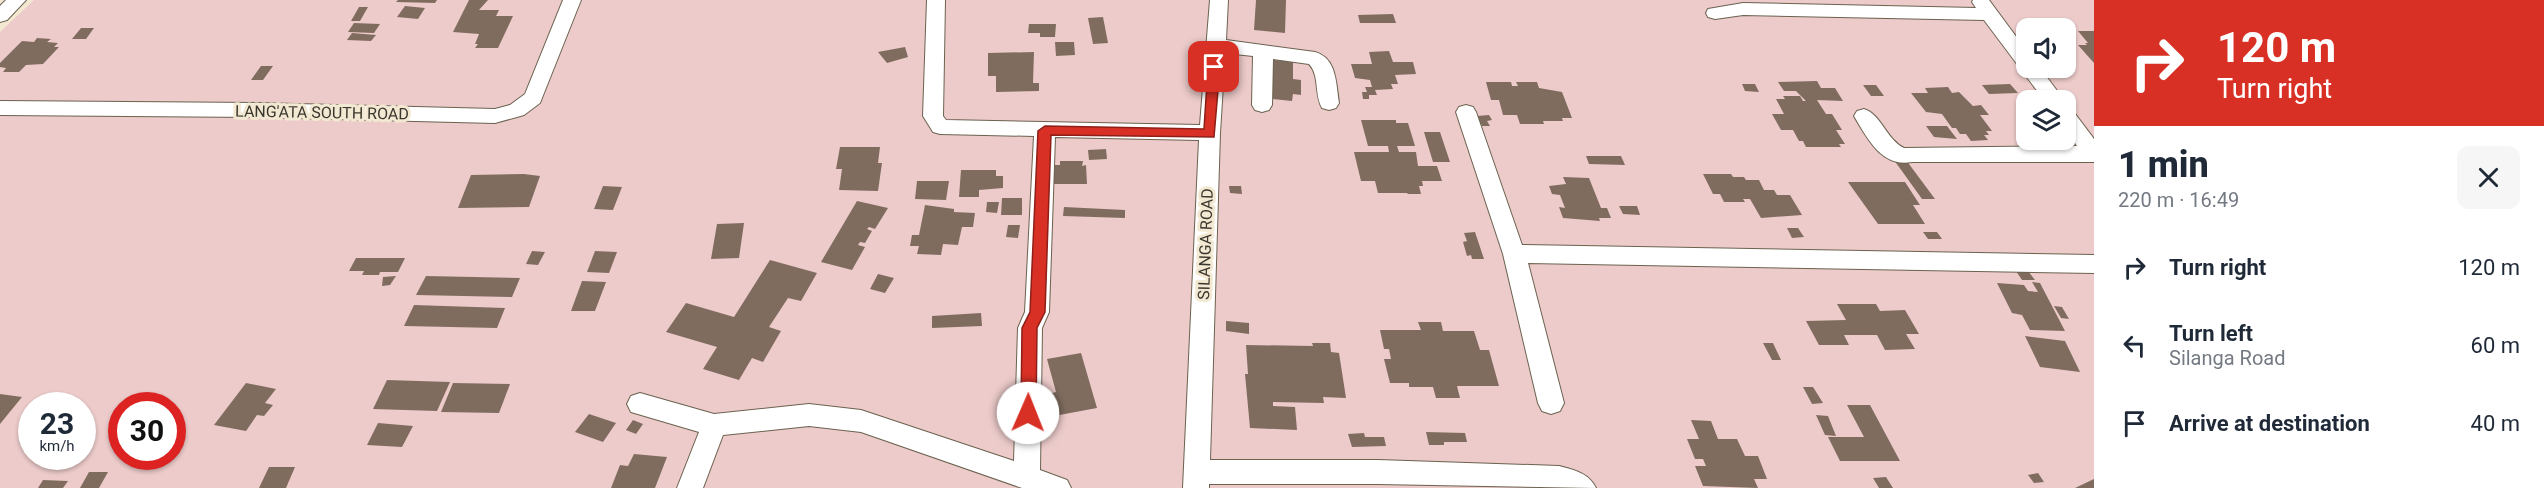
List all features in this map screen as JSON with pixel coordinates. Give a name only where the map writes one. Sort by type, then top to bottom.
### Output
[{"type":"street","points":[[0,16],[17,0]]},
{"type":"street","name":"LANG'ATA SOUTH ROAD","points":[[0,108],[501,114],[517,110],[533,98],[572,0]]},
{"type":"street","points":[[936,0],[933,116],[936,124],[946,129],[1210,134]]},
{"type":"street","name":"SILANGA ROAD","points":[[1196,480],[1210,134],[1219,0]]},
{"type":"street","points":[[1714,13],[1743,9],[1984,7],[2016,50]]},
{"type":"street","points":[[1216,45],[1320,61],[1324,68],[1329,103]]},
{"type":"street","points":[[1262,105],[1263,52]]},
{"type":"street","points":[[1466,112],[1514,254],[1551,403]]},
{"type":"street","points":[[1864,116],[1886,148],[1902,156],[1912,154],[2093,153]]},
{"type":"street","points":[[2076,130],[2093,153]]},
{"type":"street","points":[[1027,478],[1030,328],[1037,312],[1045,131]]},
{"type":"street","points":[[1514,254],[2094,264]]},
{"type":"street","points":[[640,404],[714,425],[809,415],[861,421],[1058,488]]},
{"type":"street","points":[[690,488],[714,425]]},
{"type":"street","points":[[1196,480],[1378,472],[1559,478],[1572,481],[1583,488]]},
{"type":"shaded area","points":[[34,0],[2094,0],[2094,488],[0,488],[0,32]]},
{"type":"building","points":[[398,0],[437,0],[435,3],[396,2]]},
{"type":"building","points":[[469,0],[488,0],[479,10],[499,10],[496,16],[513,16],[498,48],[475,48],[479,34],[453,32]]},
{"type":"building","points":[[1256,0],[1286,0],[1285,33],[1254,30]]},
{"type":"building","points":[[405,6],[425,8],[418,19],[397,17]]},
{"type":"building","points":[[359,7],[368,7],[360,21],[351,21]]},
{"type":"building","points":[[1393,14],[1396,23],[1360,23],[1358,15]]},
{"type":"building","points":[[1103,17],[1108,43],[1093,44],[1088,18]]},
{"type":"building","points":[[354,23],[380,24],[374,33],[348,32]]},
{"type":"building","points":[[1029,24],[1056,24],[1055,37],[1040,37],[1040,33],[1028,33]]},
{"type":"building","points":[[81,28],[94,28],[86,39],[72,39]]},
{"type":"building","points":[[2078,31],[2094,31],[2094,63],[2078,45],[2088,43]]},
{"type":"building","points":[[352,33],[376,35],[371,41],[347,40]]},
{"type":"building","points":[[37,38],[51,39],[47,42],[58,43],[54,47],[59,47],[43,64],[26,65],[19,72],[3,72],[6,68],[0,67],[0,63],[22,41],[34,42]]},
{"type":"building","points":[[1055,42],[1074,42],[1075,55],[1056,56]]},
{"type":"building","points":[[905,47],[908,57],[887,63],[878,52]]},
{"type":"building","points":[[1389,51],[1393,62],[1413,62],[1416,74],[1395,75],[1398,84],[1391,84],[1393,89],[1375,90],[1377,95],[1369,95],[1369,99],[1363,99],[1362,92],[1367,92],[1365,87],[1372,87],[1370,80],[1355,78],[1351,64],[1372,64],[1369,52]]},
{"type":"building","points":[[1034,52],[1033,83],[1039,83],[1039,91],[996,92],[996,76],[988,76],[988,53]]},
{"type":"building","points":[[1265,59],[1293,62],[1293,79],[1301,80],[1301,95],[1293,94],[1292,101],[1263,98]]},
{"type":"building","points":[[261,66],[273,66],[263,80],[251,80]]},
{"type":"building","points":[[1817,81],[1821,88],[1835,88],[1843,101],[1817,100],[1826,114],[1832,114],[1842,130],[1836,130],[1845,144],[1839,144],[1841,147],[1806,147],[1803,141],[1799,141],[1793,130],[1781,130],[1772,114],[1784,114],[1776,99],[1785,99],[1783,96],[1800,96],[1803,101],[1806,101],[1796,91],[1784,91],[1778,82]]},
{"type":"building","points":[[1486,82],[1511,82],[1512,86],[1518,86],[1516,82],[1537,82],[1539,88],[1562,92],[1572,118],[1562,118],[1563,121],[1543,121],[1544,124],[1520,124],[1517,115],[1503,115],[1499,100],[1491,100]]},
{"type":"building","points":[[1742,84],[1755,84],[1759,92],[1745,91]]},
{"type":"building","points":[[2010,84],[2016,93],[1989,94],[1982,85]]},
{"type":"building","points":[[1863,85],[1876,85],[1884,96],[1871,96]]},
{"type":"building","points":[[1948,87],[1952,93],[1959,92],[1973,106],[1981,105],[1989,115],[1980,115],[1992,131],[1986,131],[1989,135],[1984,135],[1988,140],[1971,141],[1966,134],[1960,134],[1956,128],[1952,128],[1942,114],[1926,112],[1911,93],[1928,93],[1925,88]]},
{"type":"building","points":[[1489,115],[1492,120],[1487,121],[1490,126],[1482,126],[1477,116]]},
{"type":"building","points":[[1361,120],[1396,120],[1396,123],[1408,123],[1415,146],[1397,146],[1399,152],[1416,152],[1418,166],[1437,166],[1442,181],[1422,181],[1423,186],[1419,186],[1421,194],[1408,194],[1378,193],[1375,181],[1361,181],[1354,152],[1389,152],[1388,146],[1368,146]]},
{"type":"building","points":[[1926,126],[1947,126],[1957,139],[1934,137]]},
{"type":"building","points":[[1424,132],[1440,132],[1450,162],[1433,162]]},
{"type":"building","points":[[840,147],[880,147],[878,163],[882,163],[878,191],[839,190],[842,169],[836,169]]},
{"type":"building","points":[[1106,149],[1107,159],[1089,160],[1088,150]]},
{"type":"building","points":[[1586,156],[1621,156],[1625,165],[1589,164]]},
{"type":"building","points":[[1894,160],[1906,160],[1935,199],[1922,199]]},
{"type":"building","points":[[1060,161],[1083,161],[1082,166],[1086,165],[1087,184],[1054,184],[1054,165],[1060,165]]},
{"type":"building","points":[[961,170],[996,170],[996,176],[1003,176],[1003,188],[979,190],[979,197],[959,197]]},
{"type":"building","points":[[1703,174],[1731,174],[1733,177],[1744,177],[1746,180],[1759,180],[1764,190],[1774,190],[1777,195],[1790,195],[1802,215],[1761,218],[1750,199],[1743,199],[1745,202],[1724,202],[1720,194],[1713,194]]},
{"type":"building","points":[[471,175],[540,176],[529,207],[458,208]]},
{"type":"building","points":[[1563,177],[1589,178],[1601,208],[1607,208],[1611,218],[1599,218],[1600,221],[1563,218],[1559,207],[1565,208],[1560,195],[1552,194],[1549,186],[1566,184]]},
{"type":"building","points":[[917,181],[949,181],[946,200],[915,199]]},
{"type":"building","points":[[1848,182],[1905,182],[1920,205],[1913,205],[1925,224],[1878,224]]},
{"type":"building","points":[[603,186],[622,187],[613,210],[594,209]]},
{"type":"building","points":[[1229,186],[1241,186],[1242,194],[1230,193]]},
{"type":"building","points":[[1002,198],[1022,198],[1022,215],[1001,215]]},
{"type":"building","points":[[857,201],[888,208],[875,229],[869,227],[867,229],[872,231],[865,243],[860,242],[858,245],[865,247],[852,270],[821,262]]},
{"type":"building","points":[[987,202],[999,202],[997,213],[986,212]]},
{"type":"building","points":[[925,205],[954,209],[954,212],[975,213],[973,227],[962,227],[958,245],[943,244],[941,255],[917,254],[919,246],[910,246],[912,235],[919,235]]},
{"type":"building","points":[[1619,206],[1637,206],[1640,215],[1623,214]]},
{"type":"building","points":[[1064,207],[1125,210],[1125,218],[1063,216]]},
{"type":"building","points":[[744,223],[739,258],[711,259],[717,224]]},
{"type":"building","points":[[1008,225],[1020,225],[1018,238],[1006,237]]},
{"type":"building","points":[[1787,228],[1798,228],[1804,237],[1792,238]]},
{"type":"building","points":[[1475,232],[1484,259],[1472,259],[1471,255],[1467,256],[1463,242],[1467,241],[1464,233]]},
{"type":"building","points":[[1923,232],[1937,232],[1942,239],[1928,239]]},
{"type":"building","points":[[532,251],[545,252],[538,265],[526,264]]},
{"type":"building","points":[[595,251],[617,252],[609,273],[587,272]]},
{"type":"building","points":[[356,258],[405,258],[398,272],[362,275],[364,271],[349,271]]},
{"type":"building","points":[[770,260],[817,273],[801,301],[788,298],[769,327],[781,331],[763,362],[752,358],[739,380],[703,369],[717,347],[666,332],[686,303],[734,317]]},
{"type":"building","points":[[2016,271],[2028,271],[2035,280],[2022,280]]},
{"type":"building","points":[[878,274],[894,278],[885,293],[870,289]]},
{"type":"building","points":[[396,276],[390,285],[382,286],[383,277]]},
{"type":"building","points":[[426,276],[520,278],[512,297],[416,295]]},
{"type":"building","points":[[582,281],[606,282],[595,311],[571,311]]},
{"type":"building","points":[[2032,282],[2040,283],[2065,331],[2030,330],[2022,315],[2012,313],[1997,283],[2024,285],[2028,291],[2038,292]]},
{"type":"building","points":[[1837,304],[1876,304],[1880,311],[1905,310],[1919,334],[1906,334],[1915,349],[1885,350],[1877,335],[1844,335],[1849,345],[1819,345],[1806,321],[1846,320]]},
{"type":"building","points":[[414,305],[505,308],[497,328],[404,326]]},
{"type":"building","points":[[2054,306],[2062,307],[2069,319],[2061,318]]},
{"type":"building","points":[[981,313],[982,326],[932,328],[932,316]]},
{"type":"building","points":[[1226,321],[1249,323],[1249,334],[1226,331]]},
{"type":"building","points":[[1418,322],[1441,322],[1443,331],[1474,331],[1480,350],[1489,350],[1499,386],[1457,386],[1460,398],[1436,398],[1433,387],[1409,387],[1409,383],[1390,383],[1384,359],[1391,359],[1389,349],[1384,349],[1380,330],[1421,330]]},
{"type":"building","points":[[2025,336],[2065,341],[2080,372],[2040,367]]},
{"type":"building","points":[[1312,343],[1330,343],[1331,352],[1339,353],[1346,398],[1323,397],[1324,403],[1273,402],[1273,406],[1295,407],[1297,430],[1250,428],[1245,374],[1248,374],[1246,345],[1313,346]]},
{"type":"building","points":[[1763,343],[1773,343],[1781,360],[1772,360]]},
{"type":"building","points":[[1081,353],[1097,408],[1054,416],[1048,394],[1056,392],[1047,359]]},
{"type":"building","points":[[387,380],[450,382],[437,411],[373,409]]},
{"type":"building","points":[[246,383],[276,389],[265,403],[273,405],[264,416],[257,415],[246,431],[214,425]]},
{"type":"building","points":[[453,383],[510,384],[499,413],[441,412]]},
{"type":"building","points":[[1803,387],[1813,387],[1823,403],[1812,404]]},
{"type":"building","points":[[0,394],[18,396],[18,402],[0,424]]},
{"type":"building","points":[[1847,405],[1870,405],[1900,461],[1840,461],[1828,437],[1864,437]]},
{"type":"building","points":[[1014,406],[1015,424],[1000,426],[998,408]]},
{"type":"building","points":[[589,414],[616,423],[603,442],[575,432]]},
{"type":"building","points":[[1816,415],[1828,416],[1836,436],[1825,435]]},
{"type":"building","points":[[633,420],[643,424],[636,434],[626,430]]},
{"type":"building","points":[[1691,420],[1711,421],[1718,439],[1737,439],[1745,456],[1758,456],[1767,479],[1754,479],[1758,488],[1703,486],[1695,466],[1706,466],[1703,459],[1695,459],[1687,439],[1699,439]]},
{"type":"building","points":[[378,423],[413,426],[402,447],[367,445]]},
{"type":"building","points":[[1426,432],[1465,433],[1467,442],[1444,442],[1444,445],[1429,445]]},
{"type":"building","points":[[1364,433],[1365,437],[1384,437],[1386,446],[1352,447],[1348,434]]},
{"type":"building","points":[[634,454],[667,457],[655,488],[611,488],[620,465],[628,466]]},
{"type":"building","points":[[269,467],[295,467],[286,488],[259,488]]},
{"type":"building","points":[[89,472],[108,472],[99,488],[80,488]]},
{"type":"building","points":[[2038,473],[2044,482],[2034,483],[2028,475]]},
{"type":"building","points":[[1886,477],[1893,488],[1879,488],[1873,478]]},
{"type":"building","points":[[2094,479],[2094,488],[2075,488]]},
{"type":"building","points":[[43,480],[68,481],[63,488],[38,488]]},
{"type":"route","points":[[1028,413],[1030,328],[1037,312],[1045,131],[1210,134],[1214,67]]}]
